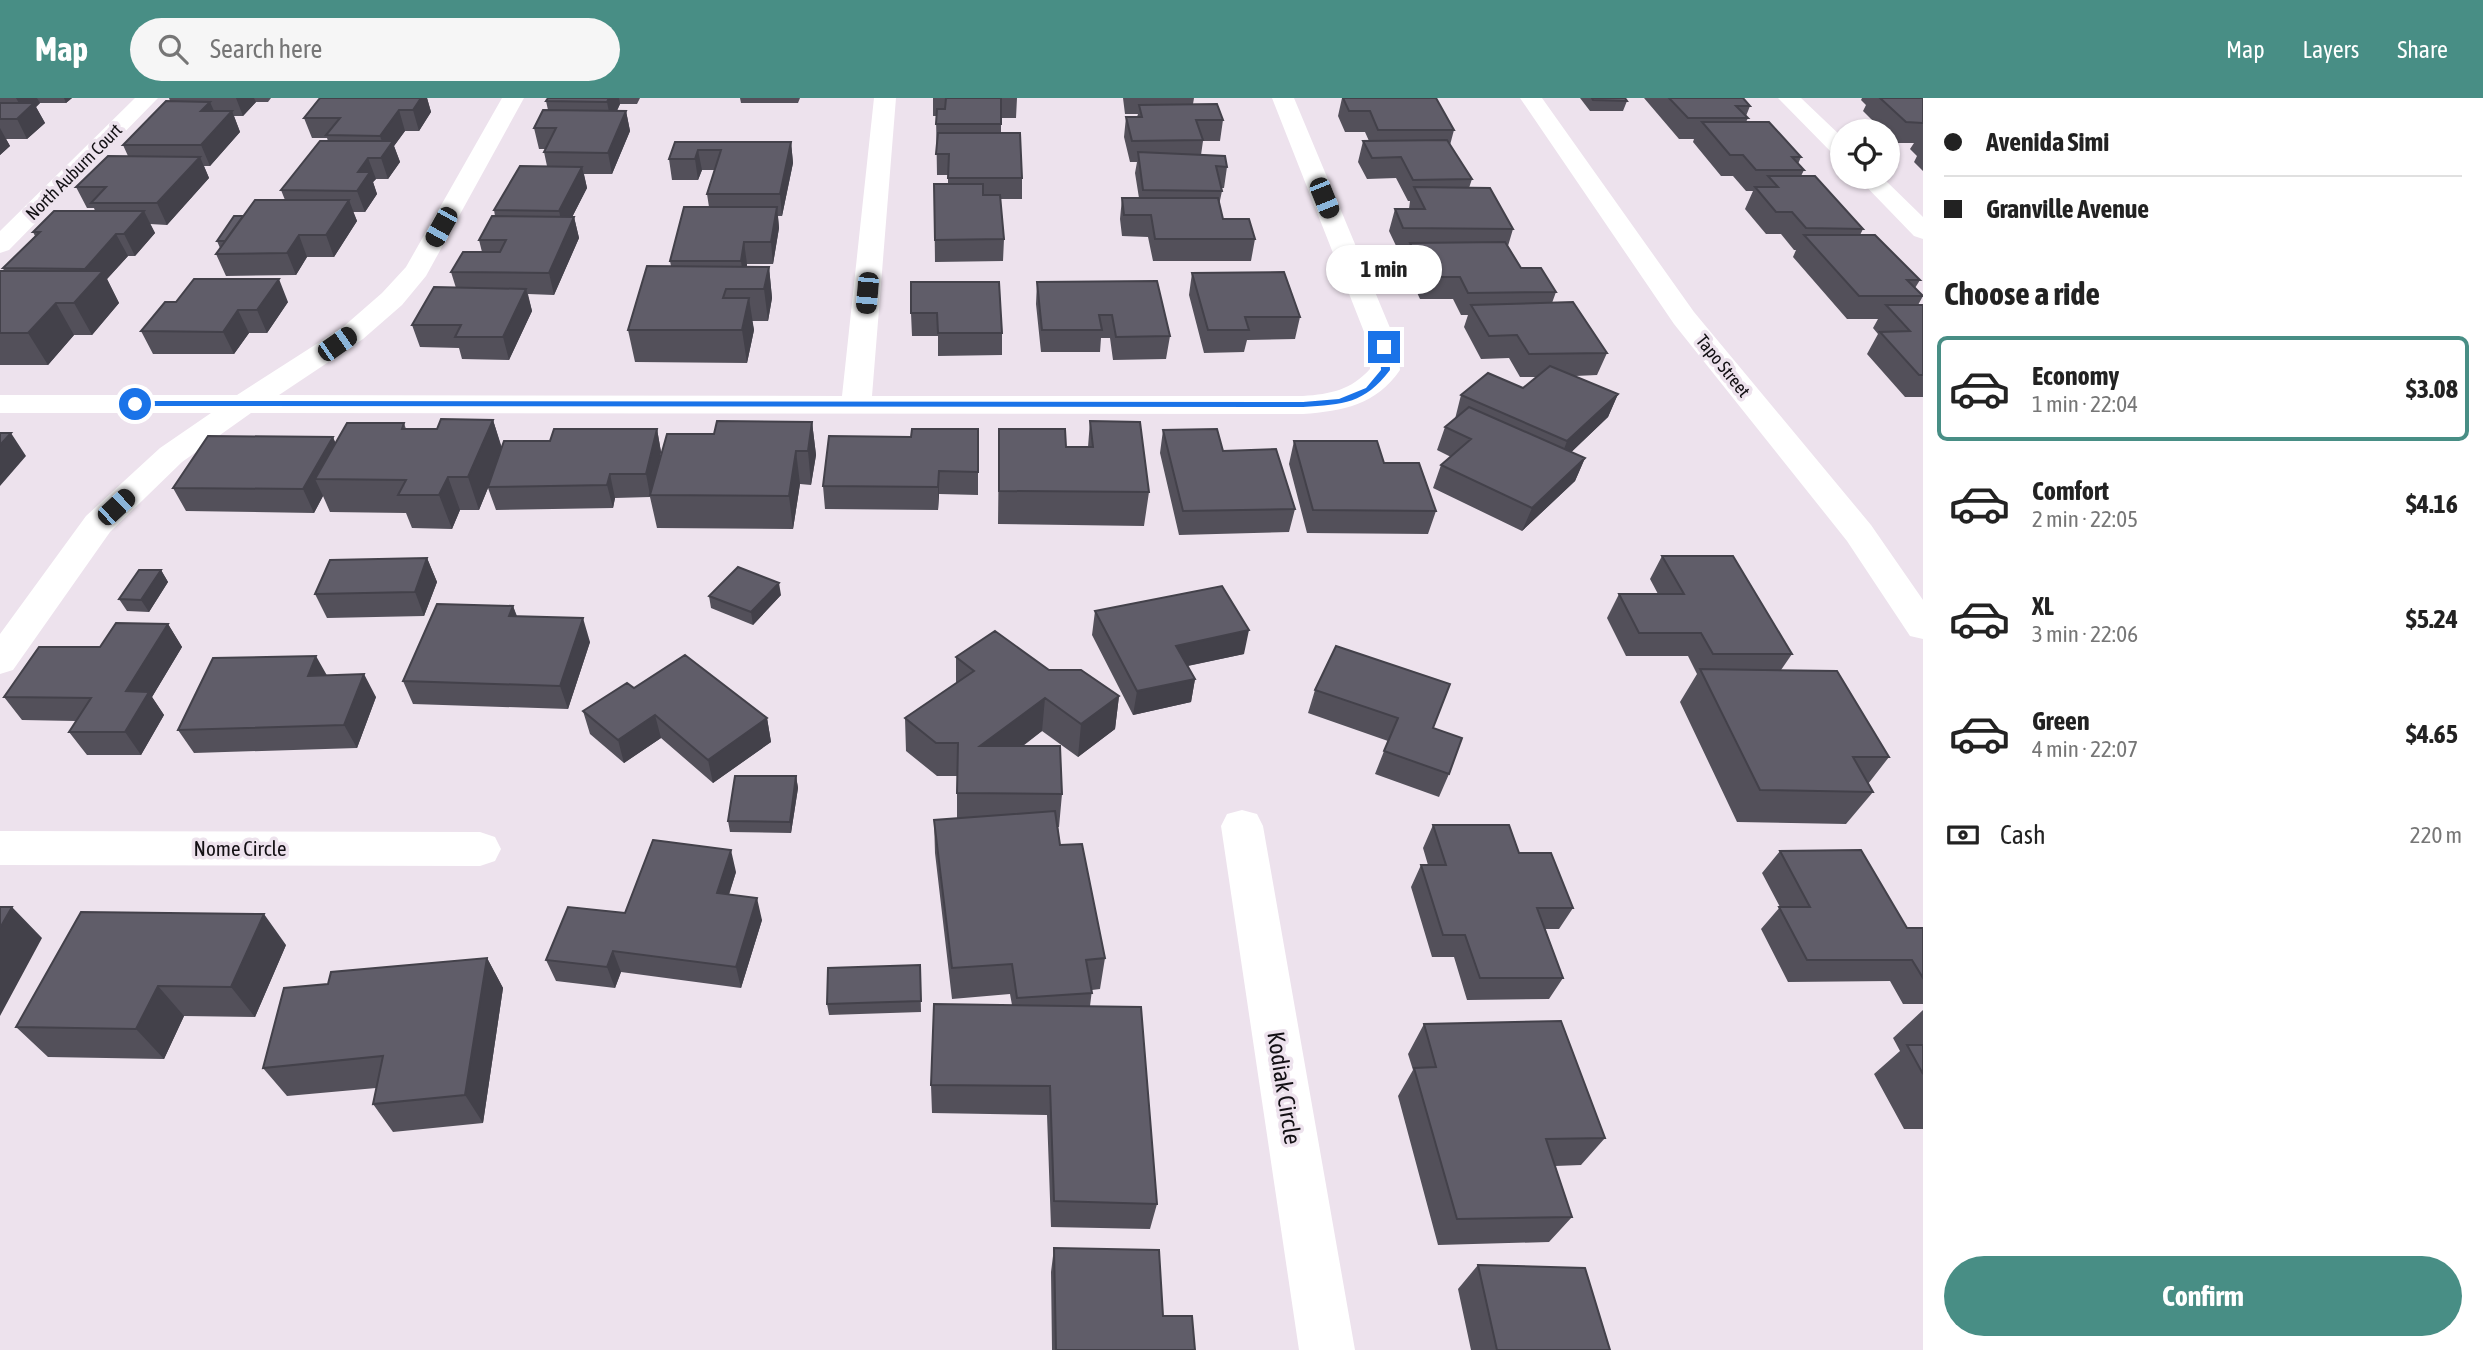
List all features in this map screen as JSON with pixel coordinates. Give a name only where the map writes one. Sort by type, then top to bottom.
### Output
[{"type":"street","name":"North Auburn Court","points":[[0,245],[147,98]]},
{"type":"street","points":[[0,661],[98,524],[171,455],[343,340],[392,299],[417,270],[513,98]]},
{"type":"street","points":[[856,404],[885,98]]},
{"type":"street","points":[[0,404],[1303,405],[1340,402],[1369,390],[1385,370],[1384,347],[1283,98]]},
{"type":"street","name":"Tapo Street","points":[[1531,98],[1684,318],[1858,533],[1923,626]]},
{"type":"street","points":[[1789,98],[1830,138]]},
{"type":"street","points":[[1880,189],[1923,231]]},
{"type":"street","name":"Kodiak Circle","points":[[1242,826],[1327,1350]]},
{"type":"street","name":"Nome Circle","points":[[0,848],[480,849]]},
{"type":"building","points":[[320,98],[421,98],[413,110],[399,110],[380,136],[326,135],[340,118],[304,118]]},
{"type":"building","points":[[548,98],[609,98],[607,102],[546,101]]},
{"type":"building","points":[[946,98],[1001,98],[1001,124],[936,124],[937,109],[945,109]]},
{"type":"building","points":[[1343,98],[1436,98],[1454,130],[1378,130],[1370,111],[1349,111]]},
{"type":"building","points":[[1592,98],[1625,98],[1627,101],[1593,100]]},
{"type":"building","points":[[1669,98],[1743,98],[1750,106],[1736,106],[1748,118],[1688,118]]},
{"type":"building","points":[[1880,98],[1923,98],[1923,123],[1906,122]]},
{"type":"building","points":[[166,101],[210,102],[201,111],[232,111],[201,145],[123,145]]},
{"type":"building","points":[[0,103],[34,103],[17,119],[0,119]]},
{"type":"building","points":[[1217,104],[1223,120],[1196,120],[1203,140],[1132,141],[1126,117],[1142,117],[1139,105]]},
{"type":"building","points":[[543,110],[626,111],[608,153],[544,152],[556,128],[534,128]]},
{"type":"building","points":[[1702,122],[1769,122],[1801,157],[1792,157],[1804,170],[1756,170],[1743,155],[1730,155]]},
{"type":"building","points":[[938,133],[1020,133],[1022,178],[948,178],[949,154],[936,154]]},
{"type":"building","points":[[1447,140],[1472,179],[1413,180],[1401,157],[1372,158],[1363,141]]},
{"type":"building","points":[[320,141],[393,141],[381,158],[368,158],[358,172],[370,172],[357,191],[281,190]]},
{"type":"building","points":[[675,142],[791,142],[780,194],[707,194],[721,150],[698,150],[695,159],[669,159]]},
{"type":"building","points":[[1138,152],[1225,156],[1227,167],[1216,166],[1222,191],[1143,190]]},
{"type":"building","points":[[108,156],[200,157],[157,203],[91,203],[106,187],[76,187]]},
{"type":"building","points":[[520,166],[582,167],[559,211],[494,210]]},
{"type":"building","points":[[1768,176],[1815,176],[1863,229],[1806,228],[1792,212],[1776,212],[1755,187],[1778,187]]},
{"type":"building","points":[[934,184],[983,184],[983,195],[1000,195],[1004,239],[935,240]]},
{"type":"building","points":[[1414,187],[1490,188],[1513,229],[1403,228],[1395,209],[1425,209]]},
{"type":"building","points":[[1122,198],[1218,198],[1223,219],[1249,219],[1255,239],[1155,239],[1151,215],[1124,215]]},
{"type":"building","points":[[255,200],[349,200],[326,235],[299,235],[287,253],[216,254]]},
{"type":"building","points":[[684,207],[777,207],[771,242],[744,242],[741,261],[670,261]]},
{"type":"building","points":[[54,211],[144,211],[124,234],[116,234],[85,269],[3,268],[40,232],[33,232]]},
{"type":"building","points":[[234,216],[243,216],[225,241],[217,241]]},
{"type":"building","points":[[492,216],[574,217],[549,273],[451,272],[463,252],[500,252],[506,240],[479,240]]},
{"type":"building","points":[[1804,235],[1875,235],[1920,280],[1907,280],[1923,296],[1859,296]]},
{"type":"building","points":[[1505,242],[1521,268],[1541,268],[1556,292],[1468,293],[1460,277],[1427,277],[1410,243]]},
{"type":"building","points":[[647,266],[769,267],[764,289],[726,289],[723,298],[749,298],[742,330],[628,330]]},
{"type":"building","points":[[0,271],[103,271],[74,303],[56,303],[28,333],[0,333]]},
{"type":"building","points":[[1284,272],[1300,317],[1245,317],[1249,330],[1208,330],[1192,273]]},
{"type":"building","points":[[194,279],[279,279],[257,310],[238,310],[223,332],[141,331],[165,302],[176,302]]},
{"type":"building","points":[[1157,281],[1170,336],[1116,337],[1112,315],[1099,315],[1102,330],[1042,330],[1037,282]]},
{"type":"building","points":[[911,282],[999,282],[1002,333],[938,333],[937,313],[911,313]]},
{"type":"building","points":[[434,287],[526,289],[503,337],[455,337],[461,325],[412,325]]},
{"type":"building","points":[[1573,302],[1607,353],[1529,354],[1517,335],[1489,336],[1471,305]]},
{"type":"building","points":[[1886,305],[1923,305],[1923,375],[1919,375],[1880,332],[1910,331]]},
{"type":"building","points":[[1550,366],[1618,394],[1567,441],[1461,395],[1488,373],[1523,388]]},
{"type":"building","points":[[1469,407],[1585,458],[1532,508],[1441,465],[1471,439],[1445,427]]},
{"type":"building","points":[[441,419],[493,420],[468,477],[448,477],[439,495],[398,495],[406,480],[315,479],[347,423],[404,423],[402,429],[437,429]]},
{"type":"building","points":[[717,421],[812,422],[808,451],[796,451],[789,496],[650,495],[667,434],[714,434]]},
{"type":"building","points":[[1090,421],[1140,422],[1149,492],[999,491],[999,429],[1065,429],[1066,447],[1093,447]]},
{"type":"building","points":[[554,429],[657,429],[646,474],[610,474],[607,485],[488,487],[504,441],[550,441]]},
{"type":"building","points":[[912,429],[978,429],[978,472],[939,471],[938,487],[823,486],[829,436],[911,437]]},
{"type":"building","points":[[1217,429],[1223,451],[1276,449],[1295,509],[1183,511],[1163,430]]},
{"type":"building","points":[[0,433],[11,433],[0,445]]},
{"type":"building","points":[[208,436],[333,437],[303,489],[173,488]]},
{"type":"building","points":[[1294,441],[1377,441],[1384,463],[1419,463],[1436,511],[1313,510]]},
{"type":"building","points":[[1662,556],[1733,556],[1792,654],[1713,654],[1701,633],[1639,633],[1619,594],[1684,594]]},
{"type":"building","points":[[427,558],[415,592],[315,594],[330,560]]},
{"type":"building","points":[[738,567],[779,583],[751,612],[709,596]]},
{"type":"building","points":[[139,570],[161,570],[141,600],[119,599]]},
{"type":"building","points":[[1222,586],[1249,630],[1176,646],[1195,679],[1137,691],[1095,611]]},
{"type":"building","points":[[437,604],[513,606],[509,616],[583,618],[560,686],[403,681]]},
{"type":"building","points":[[116,623],[168,624],[126,691],[149,692],[125,732],[69,732],[91,698],[4,697],[39,647],[100,647]]},
{"type":"building","points":[[995,631],[1049,670],[1081,670],[1119,696],[1081,724],[1045,698],[980,746],[1060,746],[1062,794],[957,793],[958,743],[936,743],[905,718],[974,671],[956,657]]},
{"type":"building","points":[[1336,646],[1450,684],[1433,728],[1462,738],[1449,774],[1384,751],[1398,718],[1315,690]]},
{"type":"building","points":[[685,655],[767,718],[708,760],[655,715],[618,740],[583,711],[627,683],[634,688]]},
{"type":"building","points":[[316,656],[308,676],[364,674],[344,725],[178,730],[213,658]]},
{"type":"building","points":[[1700,669],[1837,671],[1889,757],[1853,757],[1873,792],[1760,790]]},
{"type":"building","points":[[735,776],[796,776],[790,822],[728,821]]},
{"type":"building","points":[[1055,811],[1060,845],[1082,844],[1105,958],[1086,960],[1092,993],[1017,998],[1012,964],[952,968],[934,820]]},
{"type":"building","points":[[1433,825],[1509,825],[1519,853],[1551,853],[1573,908],[1537,908],[1563,978],[1480,978],[1465,935],[1443,935],[1421,865],[1446,865]]},
{"type":"building","points":[[653,840],[731,850],[717,893],[757,898],[736,967],[613,951],[607,967],[546,960],[568,907],[625,913]]},
{"type":"building","points":[[1861,850],[1907,928],[1923,928],[1923,978],[1912,960],[1807,960],[1779,907],[1810,907],[1780,851]]},
{"type":"building","points":[[0,907],[12,907],[0,928]]},
{"type":"building","points":[[81,912],[264,914],[231,987],[158,986],[136,1029],[16,1027]]},
{"type":"building","points":[[487,958],[465,1095],[373,1104],[383,1056],[263,1068],[284,988],[328,984],[331,972]]},
{"type":"building","points":[[920,965],[921,1001],[827,1004],[828,968]]},
{"type":"building","points":[[934,1004],[1141,1007],[1157,1204],[1054,1201],[1050,1086],[931,1085]]},
{"type":"building","points":[[1561,1021],[1605,1138],[1546,1139],[1572,1217],[1457,1219],[1414,1068],[1436,1067],[1424,1024]]},
{"type":"building","points":[[1907,1045],[1923,1045],[1923,1074]]},
{"type":"building","points":[[1054,1248],[1159,1250],[1163,1316],[1192,1316],[1195,1350],[1056,1350]]},
{"type":"building","points":[[1478,1265],[1585,1268],[1610,1350],[1497,1350]]},
{"type":"route","points":[[135,404],[1303,405],[1340,402],[1369,390],[1385,370],[1384,347]]}]
